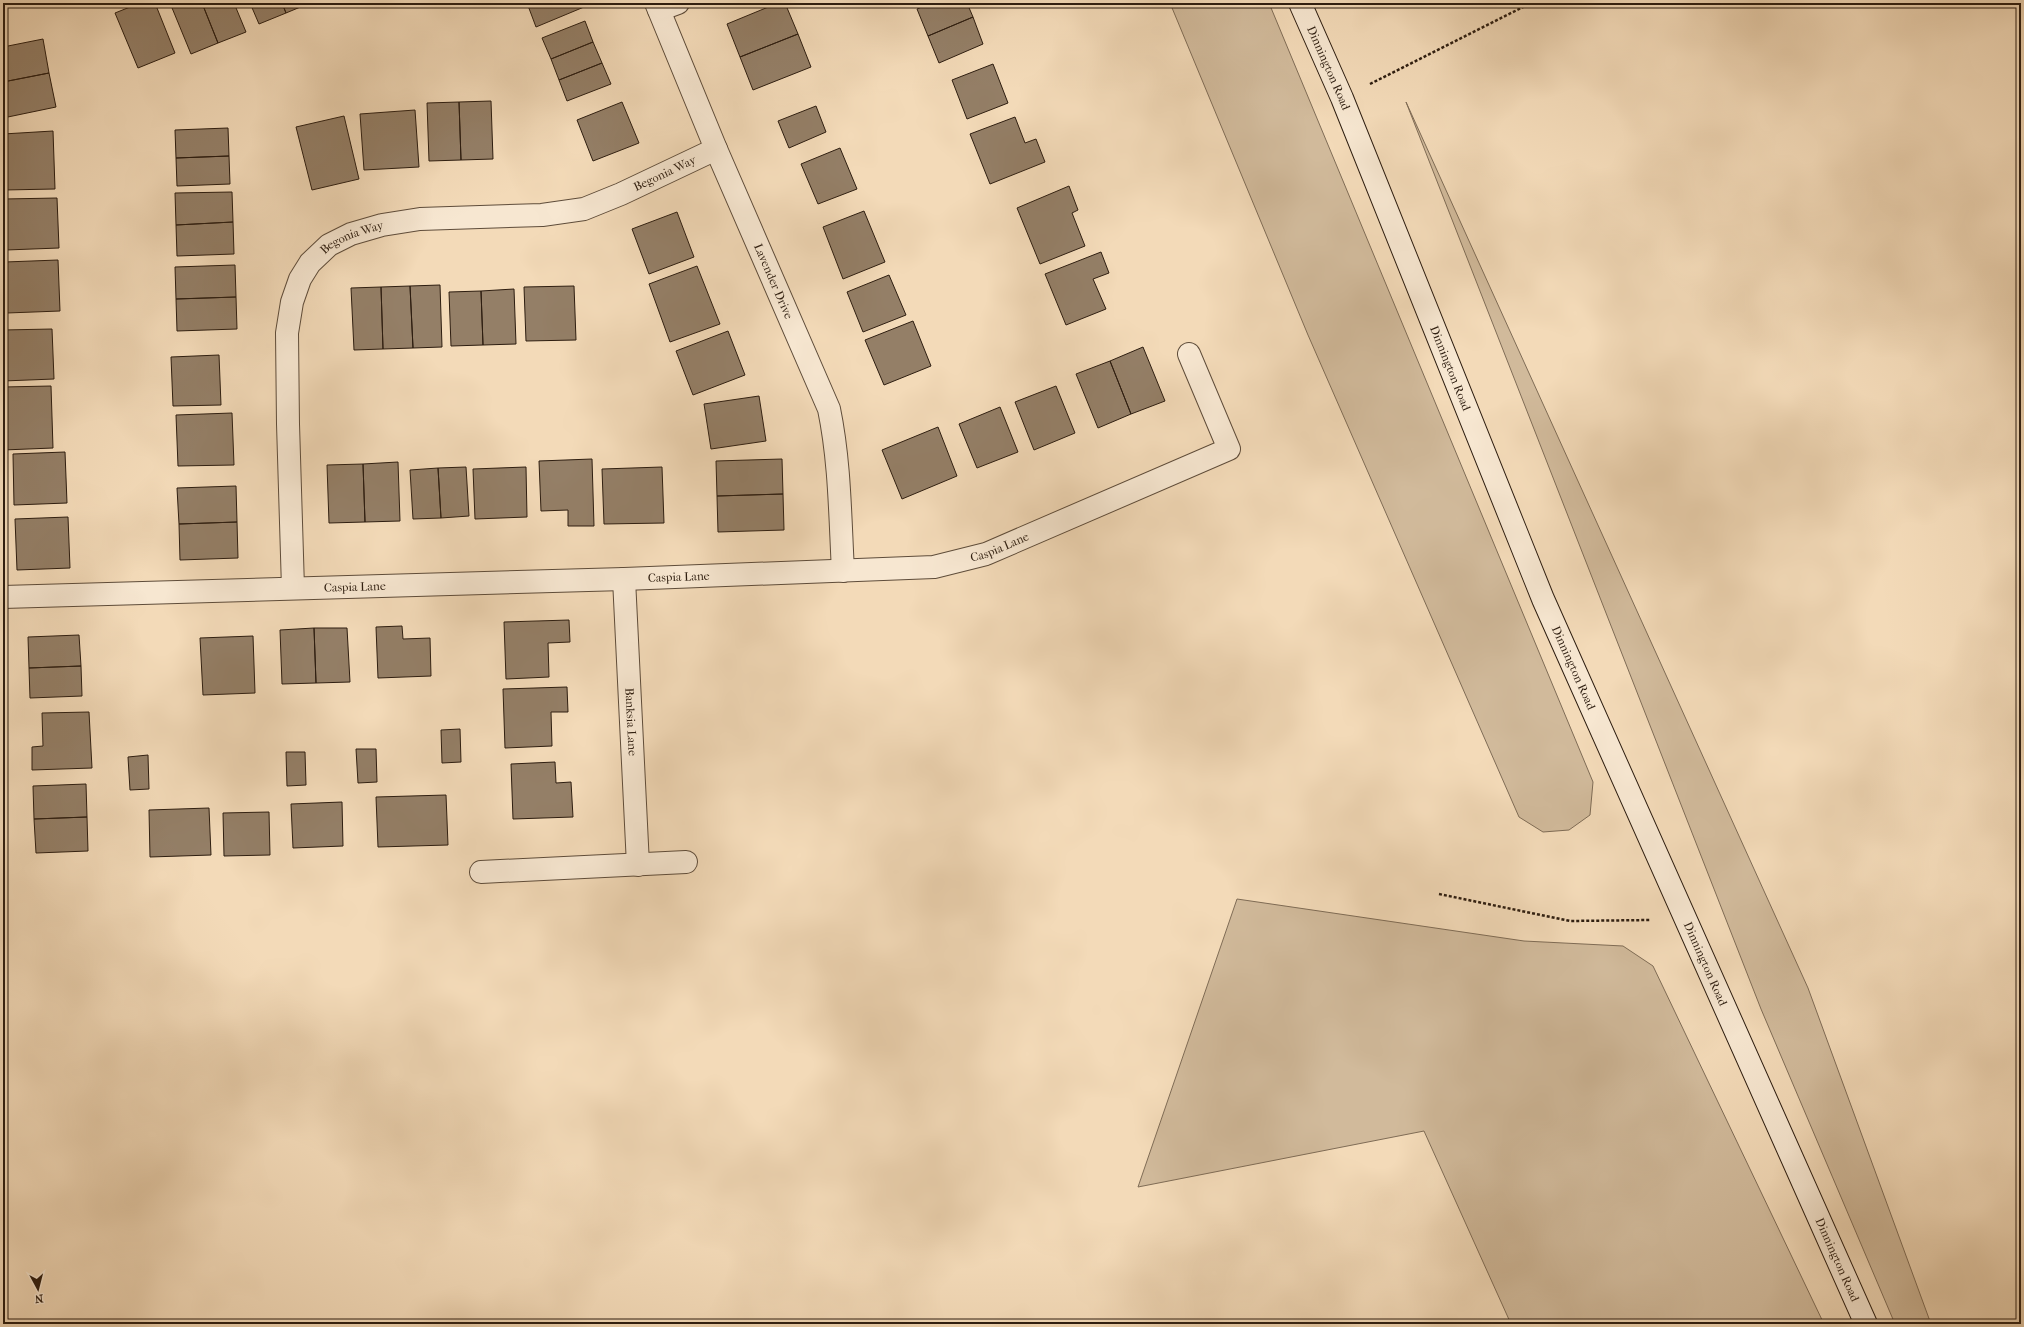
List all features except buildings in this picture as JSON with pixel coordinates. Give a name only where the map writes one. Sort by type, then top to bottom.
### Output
[{"type":"street","name":"Dinnington Road","points":[[1300,3],[1342,98],[1543,599],[1866,1324]]},
{"type":"street","name":"Lavender Drive","points":[[664,5],[716,149],[829,409],[838,467],[843,571]]},
{"type":"street","name":"Begonia Way","points":[[293,588],[287,333],[292,302],[300,279],[310,263],[329,245],[351,234],[382,225],[420,219],[542,215],[584,209],[622,194],[716,149]]},
{"type":"street","name":"Caspia Lane","points":[[3,597],[624,579],[934,567],[986,554],[1229,449],[1189,354]]},
{"type":"street","name":"Banksia Lane","points":[[624,579],[638,864]]},
{"type":"street","points":[[481,872],[686,862]]},
{"type":"path","points":[[1342,98],[1531,3]]},
{"type":"path","points":[[1439,894],[1570,921],[1686,920]]},
{"type":"shaded area","points":[[1170,3],[1269,3],[1593,782],[1590,815],[1569,830],[1543,832],[1519,817],[1308,335]]},
{"type":"shaded area","points":[[1406,102],[1808,988],[1931,1324],[1895,1324],[1761,1009]]},
{"type":"shaded area","points":[[1237,899],[1524,941],[1623,946],[1653,966],[1824,1324],[1511,1324],[1424,1131],[1138,1187]]}]
